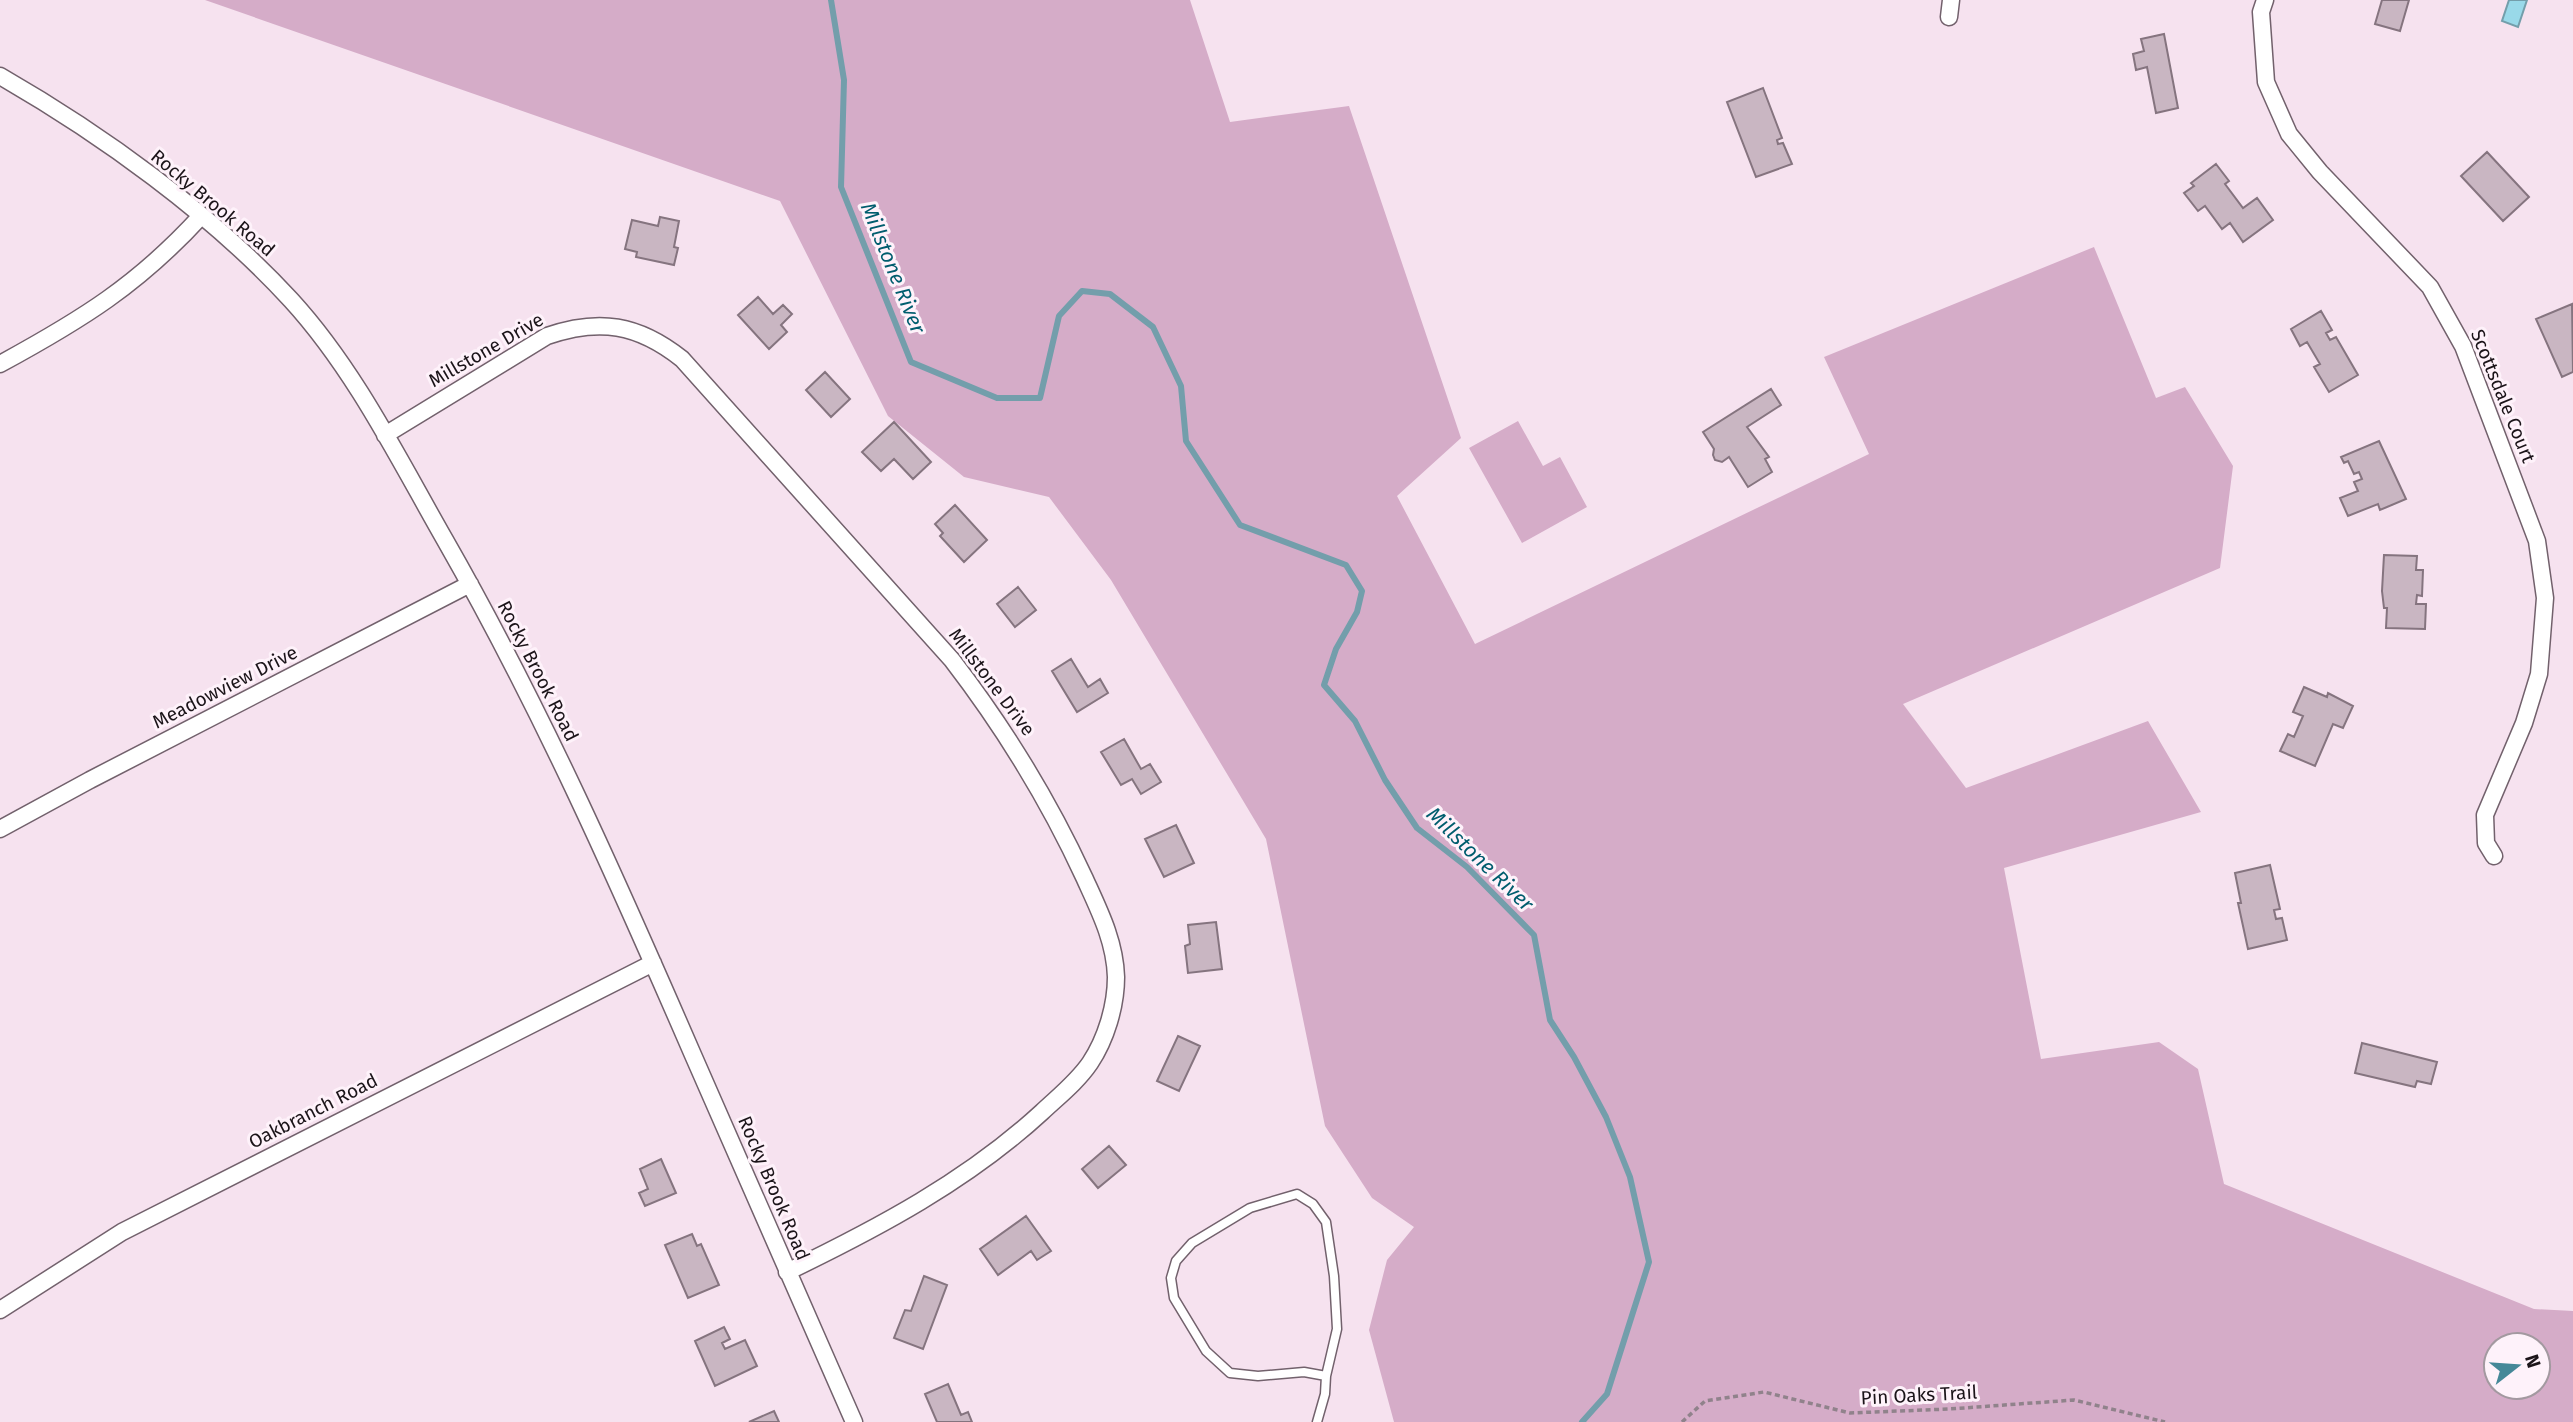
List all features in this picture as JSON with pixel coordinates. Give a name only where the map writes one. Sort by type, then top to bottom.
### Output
[{"type":"street","points":[[1950,17],[1951,0]]},
{"type":"street","name":"Scottsdale Court","points":[[2265,0],[2261,12],[2266,82],[2289,134],[2320,172],[2430,287],[2463,346],[2538,541],[2545,598],[2539,674],[2524,723],[2485,815],[2486,843],[2494,856]]},
{"type":"street","name":"Rocky Brook Road","points":[[0,76],[72,121],[136,166],[201,216],[255,263],[293,302],[327,344],[385,435],[470,584],[546,729],[601,844],[854,1422]]},
{"type":"street","points":[[0,364],[73,324],[128,287],[171,249],[201,216]]},
{"type":"street","name":"Millstone Drive","points":[[385,435],[547,336],[569,328],[615,326],[641,333],[664,345],[682,359],[952,660],[991,710],[1060,825],[1106,926],[1113,952],[1116,978],[1113,1007],[1105,1033],[1091,1061],[1074,1082],[1038,1115],[978,1163],[870,1232],[787,1272]]},
{"type":"street","name":"Meadowview Drive","points":[[0,829],[470,584]]},
{"type":"street","name":"Oakbranch Road","points":[[0,1310],[122,1232],[653,963]]},
{"type":"lane","points":[[1317,1422],[1337,1329],[1334,1276],[1326,1222],[1314,1203],[1297,1194],[1250,1208],[1192,1243],[1176,1261],[1171,1278],[1174,1298],[1206,1351],[1230,1373],[1258,1376],[1304,1372],[1326,1376]]},
{"type":"path","name":"Pin Oaks Trail","points":[[1682,1422],[1705,1401],[1764,1392],[1850,1413],[2074,1400],[2165,1422]]},
{"type":"shaded area","points":[[205,0],[1190,0],[1230,122],[1349,106],[1461,438],[1397,496],[1475,644],[1869,454],[1824,357],[2094,247],[2156,398],[2185,387],[2233,466],[2220,568],[1903,704],[1966,788],[2148,721],[2201,812],[2004,868],[2041,1059],[2159,1042],[2198,1069],[2224,1184],[2534,1309],[2573,1311],[2573,1422],[1394,1422],[1369,1330],[1387,1260],[1414,1227],[1372,1198],[1325,1126],[1266,839],[1111,580],[1049,497],[964,477],[888,416],[780,201]]},
{"type":"shaded area","points":[[1518,421],[1543,466],[1560,457],[1587,507],[1522,543],[1469,448]]},
{"type":"water","points":[[2509,0],[2527,0],[2518,27],[2502,21]]},
{"type":"building","points":[[2382,0],[2409,0],[2400,31],[2375,24]]},
{"type":"building","points":[[2164,34],[2178,108],[2156,113],[2147,67],[2136,70],[2133,54],[2144,51],[2141,39]]},
{"type":"building","points":[[1763,88],[1782,138],[1777,140],[1778,144],[1783,143],[1792,164],[1756,177],[1727,102]]},
{"type":"building","points":[[2487,152],[2529,197],[2503,221],[2461,176]]},
{"type":"building","points":[[2216,164],[2229,181],[2225,184],[2243,208],[2257,198],[2273,220],[2243,242],[2230,223],[2222,229],[2205,206],[2198,211],[2184,193],[2194,186],[2191,183]]},
{"type":"building","points":[[660,217],[679,221],[674,265],[636,257],[637,252],[625,249],[632,220],[658,226]]},
{"type":"building","points":[[758,297],[773,314],[783,305],[792,314],[781,325],[787,332],[769,349],[738,315]]},
{"type":"building","points":[[2572,304],[2573,372],[2562,377],[2536,319]]},
{"type":"building","points":[[2321,311],[2332,330],[2326,333],[2330,340],[2336,337],[2358,375],[2329,392],[2314,367],[2320,364],[2307,342],[2300,346],[2291,329]]},
{"type":"building","points":[[825,372],[850,399],[831,417],[806,390]]},
{"type":"building","points":[[1771,389],[1781,405],[1747,427],[1769,457],[1765,459],[1772,472],[1748,487],[1729,457],[1722,462],[1715,460],[1714,449],[1703,432]]},
{"type":"building","points":[[894,422],[931,462],[913,479],[894,459],[881,471],[862,452]]},
{"type":"building","points":[[2379,441],[2406,499],[2380,510],[2378,504],[2348,516],[2340,498],[2358,491],[2354,482],[2362,479],[2359,472],[2354,474],[2348,461],[2344,463],[2341,457]]},
{"type":"building","points":[[955,505],[987,540],[964,562],[940,536],[943,533],[935,524]]},
{"type":"building","points":[[2384,555],[2417,556],[2416,570],[2423,570],[2422,596],[2417,595],[2416,604],[2426,604],[2425,629],[2386,628],[2387,608],[2384,608],[2382,591]]},
{"type":"building","points":[[1018,587],[1036,610],[1015,627],[997,604]]},
{"type":"building","points":[[1071,659],[1088,687],[1100,679],[1108,693],[1077,712],[1052,671]]},
{"type":"building","points":[[2304,687],[2327,697],[2328,693],[2353,706],[2343,728],[2333,724],[2315,766],[2280,751],[2288,734],[2294,737],[2303,716],[2293,712]]},
{"type":"building","points":[[1124,739],[1141,769],[1150,764],[1161,782],[1141,794],[1132,779],[1121,785],[1101,752]]},
{"type":"building","points":[[1176,825],[1194,863],[1164,877],[1145,839]]},
{"type":"building","points":[[2270,865],[2280,909],[2274,910],[2276,919],[2282,918],[2287,940],[2248,949],[2238,903],[2241,903],[2235,873]]},
{"type":"building","points":[[1216,922],[1222,969],[1188,973],[1185,946],[1190,944],[1188,925]]},
{"type":"building","points":[[1178,1036],[1200,1046],[1179,1091],[1157,1081]]},
{"type":"building","points":[[2362,1043],[2437,1062],[2431,1084],[2417,1081],[2415,1087],[2355,1073]]},
{"type":"building","points":[[1109,1146],[1126,1165],[1098,1188],[1082,1169]]},
{"type":"building","points":[[661,1159],[676,1193],[645,1206],[639,1193],[648,1189],[640,1169]]},
{"type":"building","points":[[1026,1216],[1051,1251],[1037,1260],[1031,1251],[998,1275],[980,1249]]},
{"type":"building","points":[[692,1234],[697,1246],[701,1244],[719,1285],[688,1298],[665,1245]]},
{"type":"building","points":[[924,1276],[947,1285],[923,1349],[894,1338],[905,1310],[911,1311]]},
{"type":"building","points":[[724,1327],[730,1339],[722,1343],[725,1349],[745,1340],[757,1366],[715,1386],[695,1341]]},
{"type":"building","points":[[948,1384],[961,1415],[968,1412],[972,1422],[937,1422],[925,1394]]},
{"type":"building","points":[[774,1411],[779,1422],[749,1422]]},
{"type":"waterway","name":"Millstone River","points":[[831,0],[844,80],[841,187],[911,362],[997,398],[1040,398],[1059,316],[1082,291],[1110,294],[1153,327],[1181,386],[1186,441],[1240,525],[1346,565],[1362,591],[1357,612],[1336,649],[1324,685],[1355,721],[1385,780],[1417,828],[1467,867],[1534,935],[1550,1020],[1574,1057],[1606,1117],[1630,1177],[1649,1262],[1607,1394],[1582,1422]]}]
